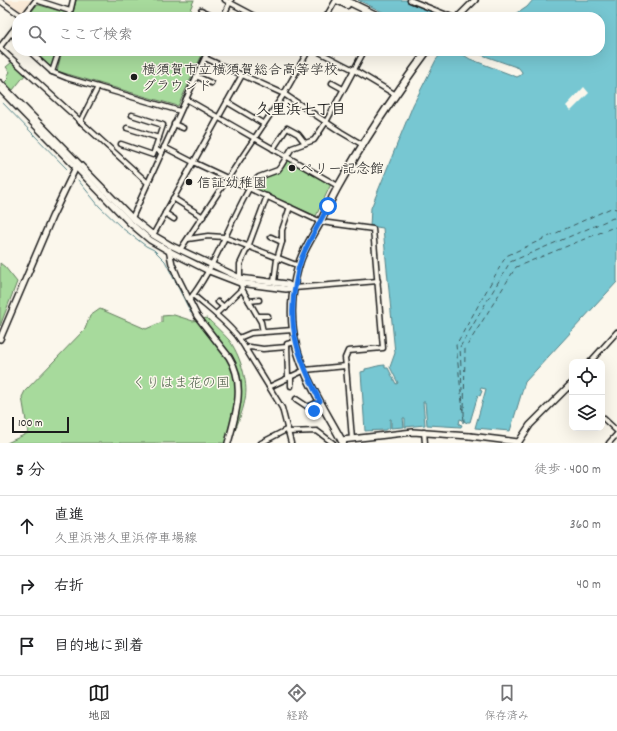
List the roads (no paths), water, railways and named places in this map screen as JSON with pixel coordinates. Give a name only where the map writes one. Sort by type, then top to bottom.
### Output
[{"type":"main road","points":[[336,0],[361,12]]},
{"type":"main road","points":[[345,0],[370,12]]},
{"type":"main road","points":[[342,441],[304,370],[293,330],[292,312],[294,288],[305,249],[338,186],[363,145],[423,56]]},
{"type":"street","points":[[0,0],[16,12]]},
{"type":"street","points":[[27,12],[36,0],[70,11],[73,0]]},
{"type":"street","points":[[225,0],[231,1],[249,12]]},
{"type":"street","points":[[329,12],[336,0]]},
{"type":"street","points":[[410,0],[421,2],[442,12]]},
{"type":"street","points":[[463,12],[475,0]]},
{"type":"street","points":[[226,12],[231,1]]},
{"type":"street","points":[[201,10],[205,12]]},
{"type":"street","points":[[11,33],[0,48],[148,183]]},
{"type":"street","points":[[34,56],[52,72],[67,78],[180,111]]},
{"type":"street","points":[[52,72],[57,56]]},
{"type":"street","points":[[180,250],[284,94],[305,56]]},
{"type":"street","points":[[327,56],[396,95]]},
{"type":"street","points":[[192,297],[210,268],[249,188],[255,180],[278,170],[282,166],[292,148],[314,140],[326,122],[361,56]]},
{"type":"street","points":[[132,218],[205,58],[284,94],[363,145]]},
{"type":"street","points":[[153,235],[242,75]]},
{"type":"street","points":[[196,76],[211,83]]},
{"type":"street","points":[[0,83],[130,223],[150,240],[240,281],[286,289],[378,281]]},
{"type":"street","points":[[332,83],[343,90]]},
{"type":"street","points":[[80,122],[98,87]]},
{"type":"street","points":[[0,89],[132,218],[170,248],[180,250],[210,268]]},
{"type":"street","points":[[186,99],[338,186]]},
{"type":"street","points":[[227,102],[264,124]]},
{"type":"street","points":[[121,144],[153,155],[163,125],[132,115]]},
{"type":"street","points":[[174,124],[183,128]]},
{"type":"street","points":[[127,128],[159,138]]},
{"type":"street","points":[[274,149],[288,128],[298,134],[305,143]]},
{"type":"street","points":[[164,147],[320,222],[373,229],[383,348],[348,351],[345,358],[352,439]]},
{"type":"street","points":[[155,149],[162,153]]},
{"type":"street","points":[[0,339],[52,217],[77,165]]},
{"type":"street","points":[[263,332],[261,322],[242,289],[240,281],[240,264],[267,196]]},
{"type":"street","points":[[173,198],[203,217]]},
{"type":"street","points":[[274,282],[277,259],[282,242],[282,230],[290,207]]},
{"type":"street","points":[[165,213],[174,219]]},
{"type":"street","points":[[188,239],[208,236],[224,237],[277,259],[299,266]]},
{"type":"street","points":[[271,237],[282,242]]},
{"type":"street","points":[[170,248],[172,264],[178,278],[192,297],[201,321],[234,364],[237,374],[239,381],[239,399],[228,443]]},
{"type":"street","points":[[240,281],[274,282],[287,284],[294,288]]},
{"type":"street","points":[[216,314],[242,289]]},
{"type":"street","points":[[192,297],[216,314],[233,330],[239,338],[282,408],[291,443]]},
{"type":"street","points":[[249,301],[259,300]]},
{"type":"street","points":[[218,302],[224,307]]},
{"type":"street","points":[[258,316],[268,316]]},
{"type":"street","points":[[239,338],[263,332],[293,330]]},
{"type":"street","points":[[593,359],[617,332]]},
{"type":"street","points":[[291,386],[287,344],[296,342]]},
{"type":"street","points":[[246,349],[250,347],[263,349],[287,347]]},
{"type":"street","points":[[269,387],[304,370],[346,366]]},
{"type":"street","points":[[342,441],[413,432],[424,432],[518,442],[530,425],[569,388]]},
{"type":"street","points":[[296,400],[308,408],[310,406],[314,411]]},
{"type":"street","points":[[308,408],[320,401]]},
{"type":"street","points":[[605,420],[617,432],[608,443]]},
{"type":"street","points":[[261,443],[288,431],[317,431],[333,443]]},
{"type":"street","points":[[424,432],[426,443]]},
{"type":"water","points":[[358,0],[406,0],[433,12],[383,12]]},
{"type":"water","points":[[533,0],[617,0],[617,282],[525,382],[510,431],[475,428],[486,389],[481,388],[480,390],[482,391],[480,396],[478,395],[470,422],[460,419],[459,424],[462,425],[461,427],[427,425],[425,402],[423,402],[425,425],[405,427],[405,418],[403,418],[404,427],[391,428],[390,419],[390,428],[385,430],[365,431],[361,372],[365,371],[365,369],[385,365],[385,368],[388,368],[396,384],[398,383],[390,367],[395,353],[383,228],[370,226],[371,208],[413,105],[439,56],[465,56],[517,77],[521,75],[522,72],[519,68],[485,56],[605,56],[605,12],[520,12],[527,7]]},
{"type":"waterway","points":[[0,100],[67,169]]},
{"type":"waterway","points":[[78,180],[99,206],[122,228],[146,246],[154,250],[165,261],[191,313]]},
{"type":"place","name":"横須賀市立横須賀総合高等学校 グラウンド","points":[[134,77]]},
{"type":"place","name":"ペリー記念館","points":[[292,168]]},
{"type":"place","name":"信証幼稚園","points":[[189,182]]},
{"type":"district","name":"久里浜七丁目","points":[[301,109]]},
{"type":"park label","name":"くりはま花の国","points":[[181,382]]}]
